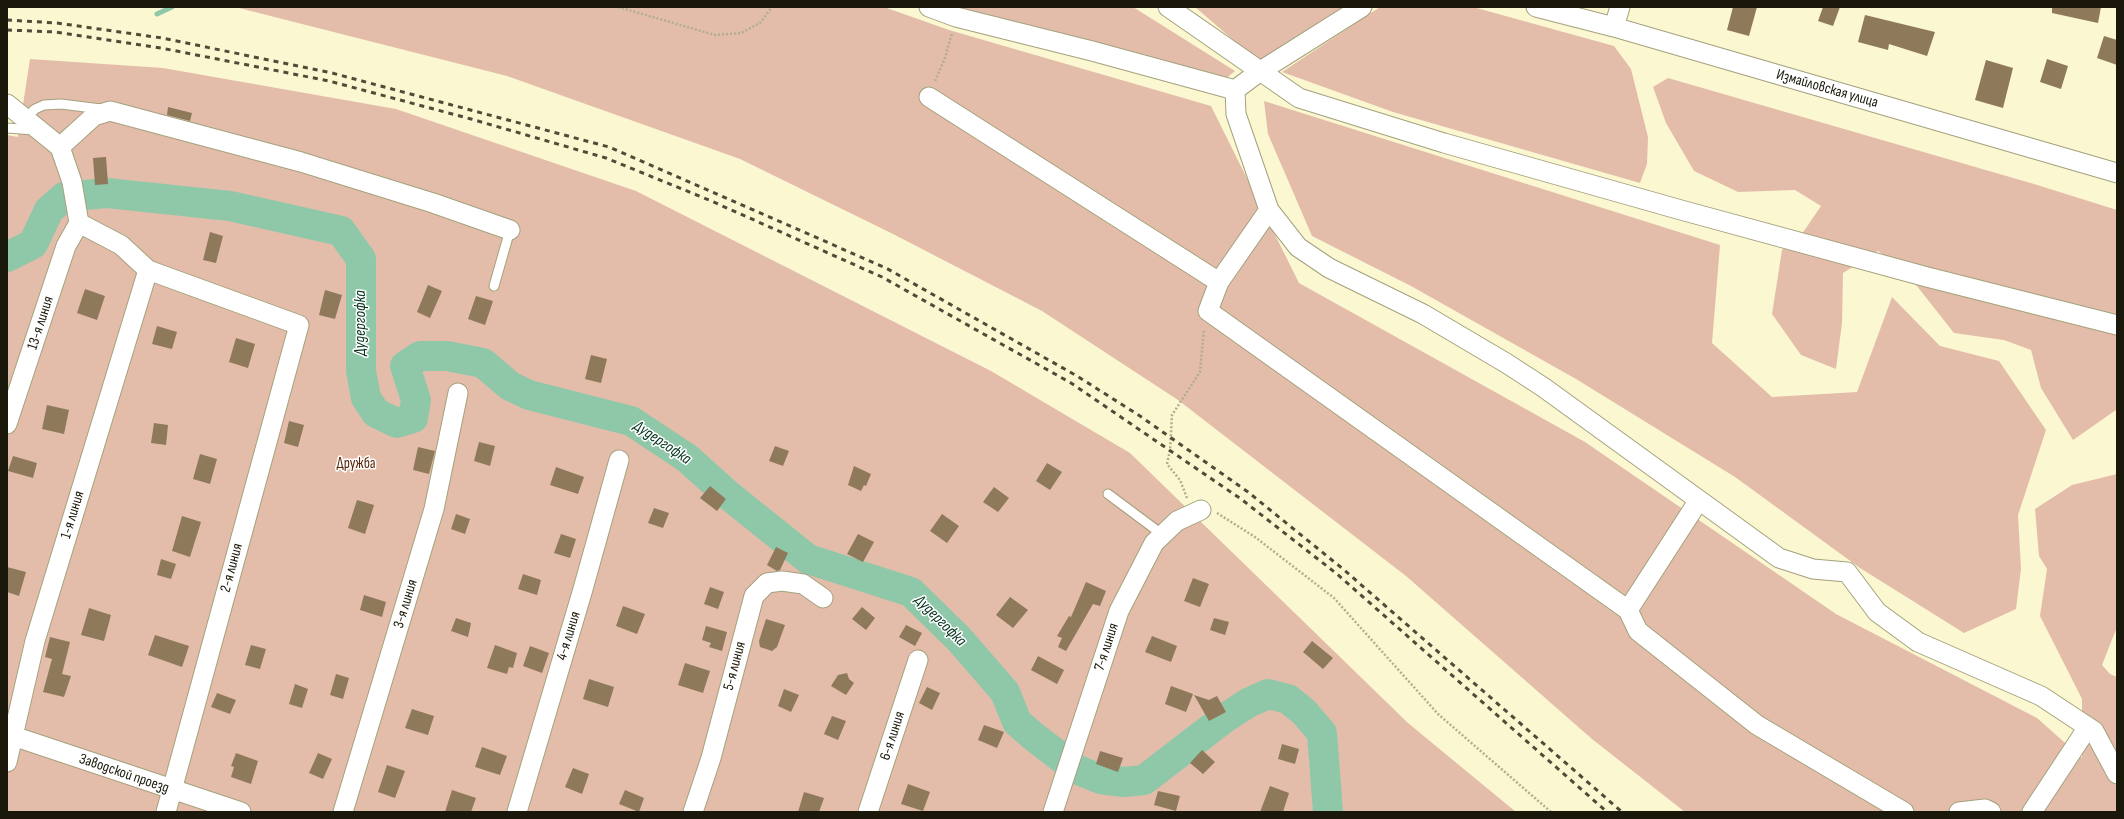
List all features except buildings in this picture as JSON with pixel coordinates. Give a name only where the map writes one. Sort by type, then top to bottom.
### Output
[{"type":"street","points":[[929,7],[956,17],[1092,51],[1235,90]]},
{"type":"street","points":[[1168,7],[1259,72],[1299,98],[1444,143],[1681,210],[1927,277],[2117,325]]},
{"type":"street","points":[[1235,90],[1259,72],[1362,7]]},
{"type":"street","name":"Измайловская улица","points":[[1536,7],[1614,27],[2117,173]]},
{"type":"street","points":[[1614,27],[1620,7]]},
{"type":"street","points":[[1235,90],[1236,114],[1269,210],[1298,247],[1329,268],[1423,314],[1506,363],[1779,558],[1814,569],[1847,572],[1877,612],[1918,642],[2041,696],[2088,726],[2094,731],[2117,774]]},
{"type":"street","points":[[929,97],[1220,282]]},
{"type":"street","points":[[7,104],[60,147],[72,182],[78,217],[121,246],[148,270]]},
{"type":"street","points":[[60,147],[94,116],[110,110],[301,162],[433,203],[510,230]]},
{"type":"street","points":[[1269,210],[1220,282],[1208,311],[1628,610],[1638,631],[1757,725],[1904,812]]},
{"type":"street","name":"13-я линия","points":[[7,424],[66,246],[78,217]]},
{"type":"street","name":"2-я линия","points":[[148,270],[300,325],[166,812]]},
{"type":"street","name":"1-я линия","points":[[7,762],[10,736],[35,641],[148,270]]},
{"type":"street","name":"3-я линия","points":[[343,812],[434,509],[458,393]]},
{"type":"street","name":"4-я линия","points":[[517,812],[583,589],[619,460]]},
{"type":"street","points":[[1628,610],[1699,500]]},
{"type":"street","name":"7-я линия","points":[[1053,812],[1075,749],[1119,611],[1154,543],[1177,521],[1197,512]]},
{"type":"street","name":"5-я линия","points":[[693,812],[711,758],[754,596],[767,582],[782,581],[803,584],[823,598]]},
{"type":"street","name":"6-я линия","points":[[868,812],[918,660]]},
{"type":"street","points":[[2032,812],[2088,726]]},
{"type":"street","name":"Заводской проезд","points":[[10,736],[242,812]]},
{"type":"street","points":[[1959,812],[1985,809],[1990,812]]},
{"type":"lane","points":[[7,128],[32,124],[35,109],[44,105],[61,104],[110,110]]},
{"type":"lane","points":[[494,286],[510,230]]},
{"type":"lane","points":[[1108,494],[1163,535]]},
{"type":"path","points":[[618,7],[715,35],[741,33],[760,23],[772,7]]},
{"type":"path","points":[[929,97],[945,58],[956,17]]},
{"type":"path","points":[[1208,311],[1202,344],[1200,372],[1172,415],[1170,450],[1167,464],[1180,480],[1197,512],[1216,512],[1255,537],[1334,598],[1438,714],[1551,812]]},
{"type":"green space","points":[[235,7],[884,7],[949,30],[1211,106],[1299,283],[1585,442],[1836,614],[2037,718],[2082,758],[2082,699],[2040,616],[2047,569],[2039,556],[2035,509],[2072,485],[2117,474],[2117,627],[2102,665],[2110,674],[2117,677],[2117,812],[1685,812],[1592,739],[1406,576],[1178,400],[1042,311],[893,234],[740,159],[507,76]]},
{"type":"green space","points":[[951,7],[1133,7],[1235,71],[1224,80]]},
{"type":"green space","points":[[1195,7],[1346,7],[1260,63]]},
{"type":"green space","points":[[1380,7],[1473,7],[1614,46],[1631,69],[1648,137],[1647,164],[1640,183],[1393,112],[1282,72]]},
{"type":"green space","name":"Дружба","points":[[30,59],[163,68],[396,109],[636,191],[991,371],[1130,453],[1408,723],[1516,812],[7,812],[7,135],[18,137]]},
{"type":"green space","points":[[1668,78],[2034,184],[2117,210],[2116,410],[2073,440],[2041,388],[2031,350],[2004,340],[1954,333],[1909,276],[1878,251],[1843,273],[1842,323],[1836,369],[1801,355],[1772,314],[1782,250],[1804,231],[1821,206],[1795,190],[1738,192],[1694,171],[1666,123],[1653,87]]},
{"type":"green space","points":[[1264,101],[1720,245],[1712,343],[1772,397],[1857,392],[1892,297],[1940,346],[1999,361],[2046,430],[2018,515],[2021,569],[2016,609],[1964,633],[1860,568],[1735,477],[1576,379],[1411,286],[1312,236],[1268,134]]},
{"type":"waterway","points":[[157,14],[172,7]]},
{"type":"waterway","name":"Дудергофка","points":[[7,257],[33,244],[49,210],[64,197],[107,193],[230,206],[341,231],[361,259],[361,371],[366,398],[376,413],[397,423],[413,418],[416,400],[405,366],[420,356],[447,356],[483,363],[510,386],[529,395],[631,421],[687,458],[727,494],[808,559],[911,592],[959,639],[1005,692],[1017,722],[1076,769],[1100,779],[1124,782],[1144,780],[1222,720],[1248,703],[1268,694],[1288,699],[1304,712],[1322,733],[1328,812]]},
{"type":"railway","points":[[7,20],[57,23],[162,38],[332,73],[609,147],[886,268],[1077,376],[1140,416],[1248,492],[1343,569],[1622,812]]},
{"type":"railway","points":[[7,30],[56,32],[161,48],[329,81],[471,119],[606,158],[709,200],[882,277],[1071,383],[1241,499],[1337,574],[1607,812]]}]
